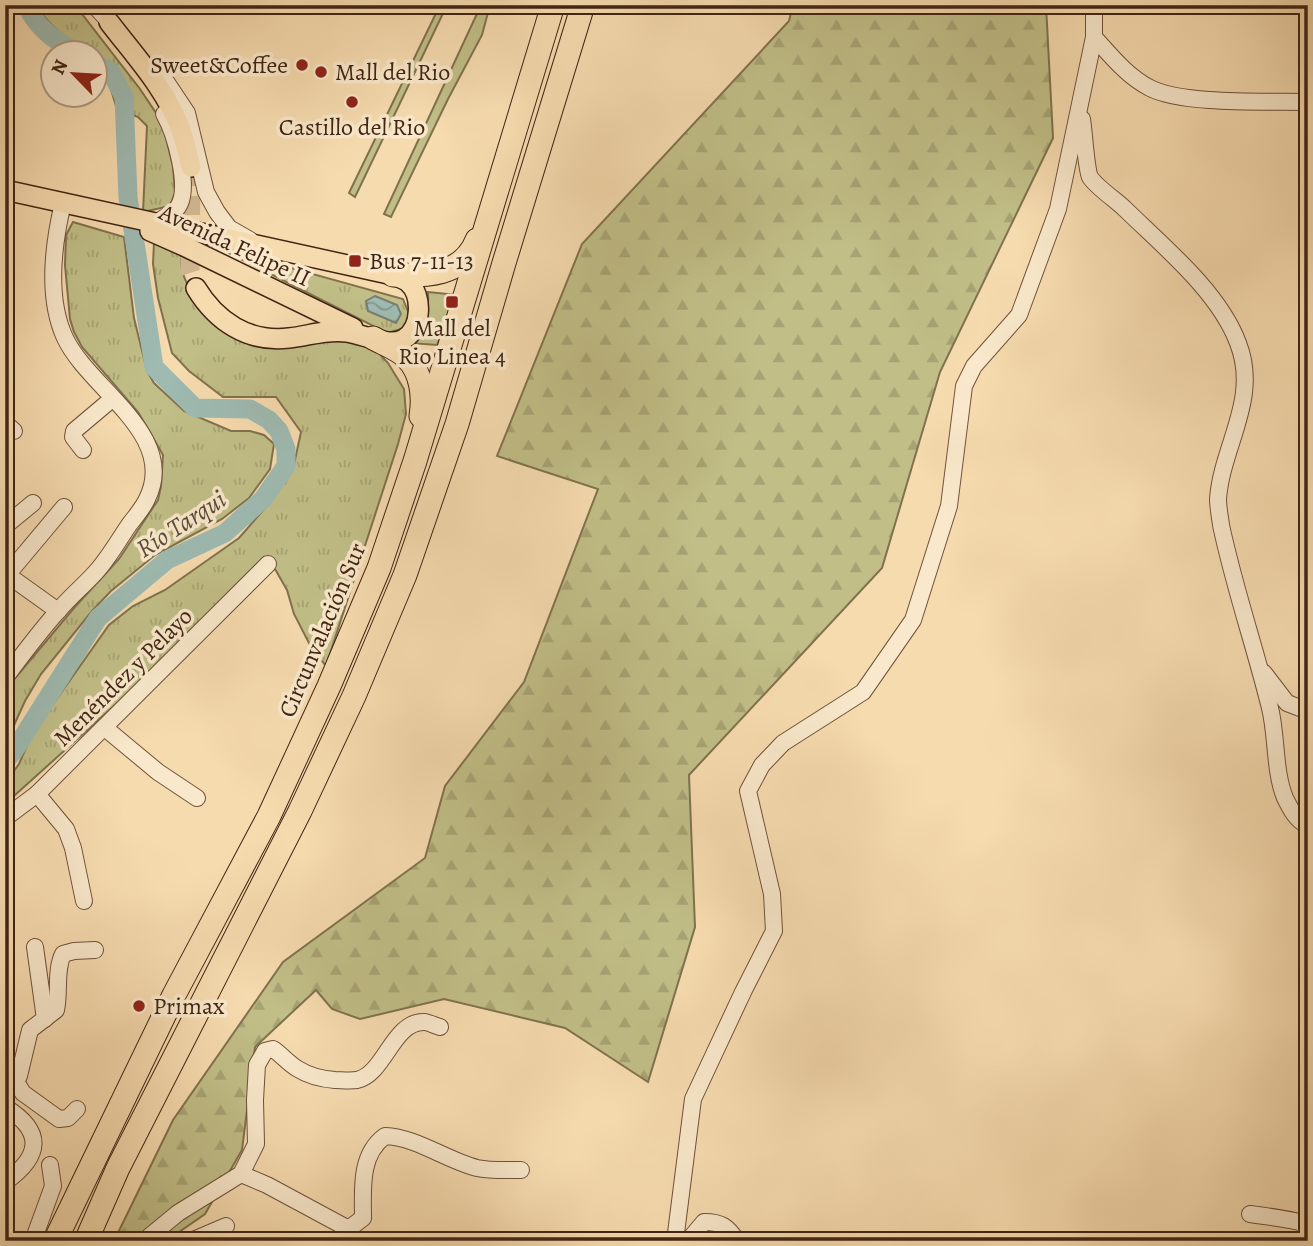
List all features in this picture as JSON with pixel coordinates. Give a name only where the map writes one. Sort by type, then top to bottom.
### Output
[{"type":"highway","name":"Circunvalación Sur","points":[[55,1241],[174,995],[269,816],[329,686],[379,568],[415,461],[553,5]]},
{"type":"highway","points":[[86,1241],[130,1143],[300,811],[354,696],[405,575],[457,424],[583,5]]},
{"type":"highway","points":[[393,275],[429,276],[462,262],[474,249],[494,202]]},
{"type":"highway","points":[[373,338],[406,356],[415,368],[424,397],[415,461]]},
{"type":"main road","points":[[109,22],[157,84],[170,106],[181,131],[191,167]]},
{"type":"main road","name":"Avenida Felipe II","points":[[5,190],[153,226],[393,275]]},
{"type":"main road","name":"Avenida Felipe II","points":[[153,226],[373,338]]},
{"type":"main road","points":[[196,288],[205,304],[216,315],[241,332],[259,337],[288,338],[330,331],[348,332],[393,342],[404,339],[417,319],[416,293],[407,282],[393,275]]},
{"type":"street","points":[[94,5],[161,74],[187,113],[206,192],[217,212],[229,228],[261,246]]},
{"type":"street","points":[[675,1241],[693,1099],[774,931],[772,894],[748,791],[762,765],[783,743],[863,692],[913,620],[949,506],[964,386],[974,366],[1019,315],[1058,209],[1094,37],[1094,5]]},
{"type":"street","points":[[109,22],[130,52],[170,124],[183,179],[183,199],[177,209],[153,226]]},
{"type":"street","points":[[1094,37],[1133,77],[1153,90],[1220,100],[1308,102]]},
{"type":"street","points":[[1081,106],[1090,177],[1187,270],[1225,314],[1239,345],[1244,369],[1242,410],[1227,457],[1218,500],[1228,555],[1270,708],[1278,753],[1279,777],[1285,797],[1297,820],[1308,826]]},
{"type":"street","points":[[5,678],[58,611],[97,571],[148,499],[153,479],[151,452],[139,428],[83,367],[65,338],[55,308],[56,232],[68,204]]},
{"type":"street","points":[[83,450],[73,437],[74,431],[112,399]]},
{"type":"street","points":[[5,526],[33,503]]},
{"type":"street","points":[[58,611],[6,574],[64,507]]},
{"type":"street","name":"Menéndez y Pelayo","points":[[5,818],[37,794],[105,729],[268,564]]},
{"type":"street","points":[[1259,666],[1287,703],[1308,711]]},
{"type":"street","points":[[105,729],[197,798]]},
{"type":"street","points":[[37,794],[66,829],[73,848],[84,901]]},
{"type":"street","points":[[35,947],[45,1019]]},
{"type":"street","points":[[9,1074],[19,1076],[30,1030],[56,1010],[60,961],[63,954],[95,950]]},
{"type":"street","points":[[144,1241],[178,1213],[241,1174],[256,1144],[257,1065],[265,1051],[273,1049],[297,1069],[321,1079],[357,1080],[367,1075],[394,1040],[410,1026],[424,1022],[440,1027]]},
{"type":"street","points":[[9,1074],[23,1093],[59,1119],[68,1118],[77,1109]]},
{"type":"street","points":[[5,1107],[22,1118],[33,1132],[34,1141],[27,1163],[5,1182]]},
{"type":"street","points":[[241,1174],[268,1185],[345,1227],[351,1227],[363,1218],[364,1175],[375,1143],[385,1136],[407,1139],[478,1168],[521,1170]]},
{"type":"street","points":[[33,1241],[53,1186],[50,1166]]},
{"type":"street","points":[[1250,1214],[1295,1219],[1302,1223],[1308,1234]]},
{"type":"street","points":[[688,1241],[704,1222],[716,1222],[728,1227],[737,1241]]},
{"type":"street","points":[[191,1241],[226,1226]]},
{"type":"green space","points":[[36,5],[75,5],[101,38],[67,38],[46,19]]},
{"type":"green space","points":[[440,5],[447,5],[355,197],[349,193]]},
{"type":"green space","points":[[481,5],[490,5],[482,35],[391,217],[384,214]]},
{"type":"green space","points":[[793,5],[1046,5],[1053,138],[940,372],[882,568],[689,775],[695,927],[648,1082],[565,1028],[444,999],[360,1019],[332,1009],[316,990],[255,1047],[242,1150],[205,1214],[166,1241],[114,1241],[173,1120],[283,962],[425,858],[445,786],[524,682],[598,489],[497,456],[582,244],[789,21]]},
{"type":"green space","points":[[108,48],[162,122],[173,166],[175,193],[170,206],[143,212],[147,126],[138,117],[117,109],[108,80]]},
{"type":"green space","points":[[73,222],[124,237],[134,318],[147,371],[154,383],[184,411],[231,431],[250,431],[264,435],[274,444],[270,469],[249,498],[222,519],[155,555],[111,591],[92,611],[41,674],[5,745],[5,690],[119,559],[158,500],[161,486],[163,455],[138,412],[82,347],[74,332],[70,319],[65,265],[66,235]]},
{"type":"green space","points":[[154,242],[182,256],[181,265],[187,284],[220,326],[331,335],[373,347],[388,363],[404,389],[406,414],[326,666],[310,645],[294,614],[287,590],[275,569],[264,557],[124,697],[5,804],[5,783],[19,764],[32,734],[109,625],[133,606],[165,590],[239,538],[266,507],[293,469],[301,432],[276,397],[223,397],[189,371],[172,353],[158,298],[153,264]]},
{"type":"green space","points":[[219,248],[403,299],[410,316],[405,328],[387,333]]},
{"type":"green space","points":[[428,292],[458,295],[437,345],[409,343],[424,319],[428,307]]},
{"type":"water","points":[[375,296],[397,305],[401,314],[396,323],[368,311],[366,301]]},
{"type":"waterway","name":"Río Tarqui","points":[[26,5],[36,21],[54,38]]},
{"type":"waterway","name":"Río Tarqui","points":[[5,761],[98,618],[167,560],[225,533],[263,499],[286,466],[286,449],[279,431],[269,420],[250,409],[195,408],[154,367],[128,197],[124,97],[108,70]]},
{"type":"tunnel","points":[[191,167],[190,270],[196,288]]},
{"type":"place","name":"Sweet&Coffee","points":[[302,65]]},
{"type":"place","name":"Mall del Rio","points":[[321,72]]},
{"type":"place","name":"Castillo del Rio","points":[[352,102]]},
{"type":"place","name":"Bus 7-11-13","points":[[355,261]]},
{"type":"place","name":"Mall del Rio Linea 4","points":[[452,302]]},
{"type":"place","name":"Primax","points":[[139,1006]]}]
